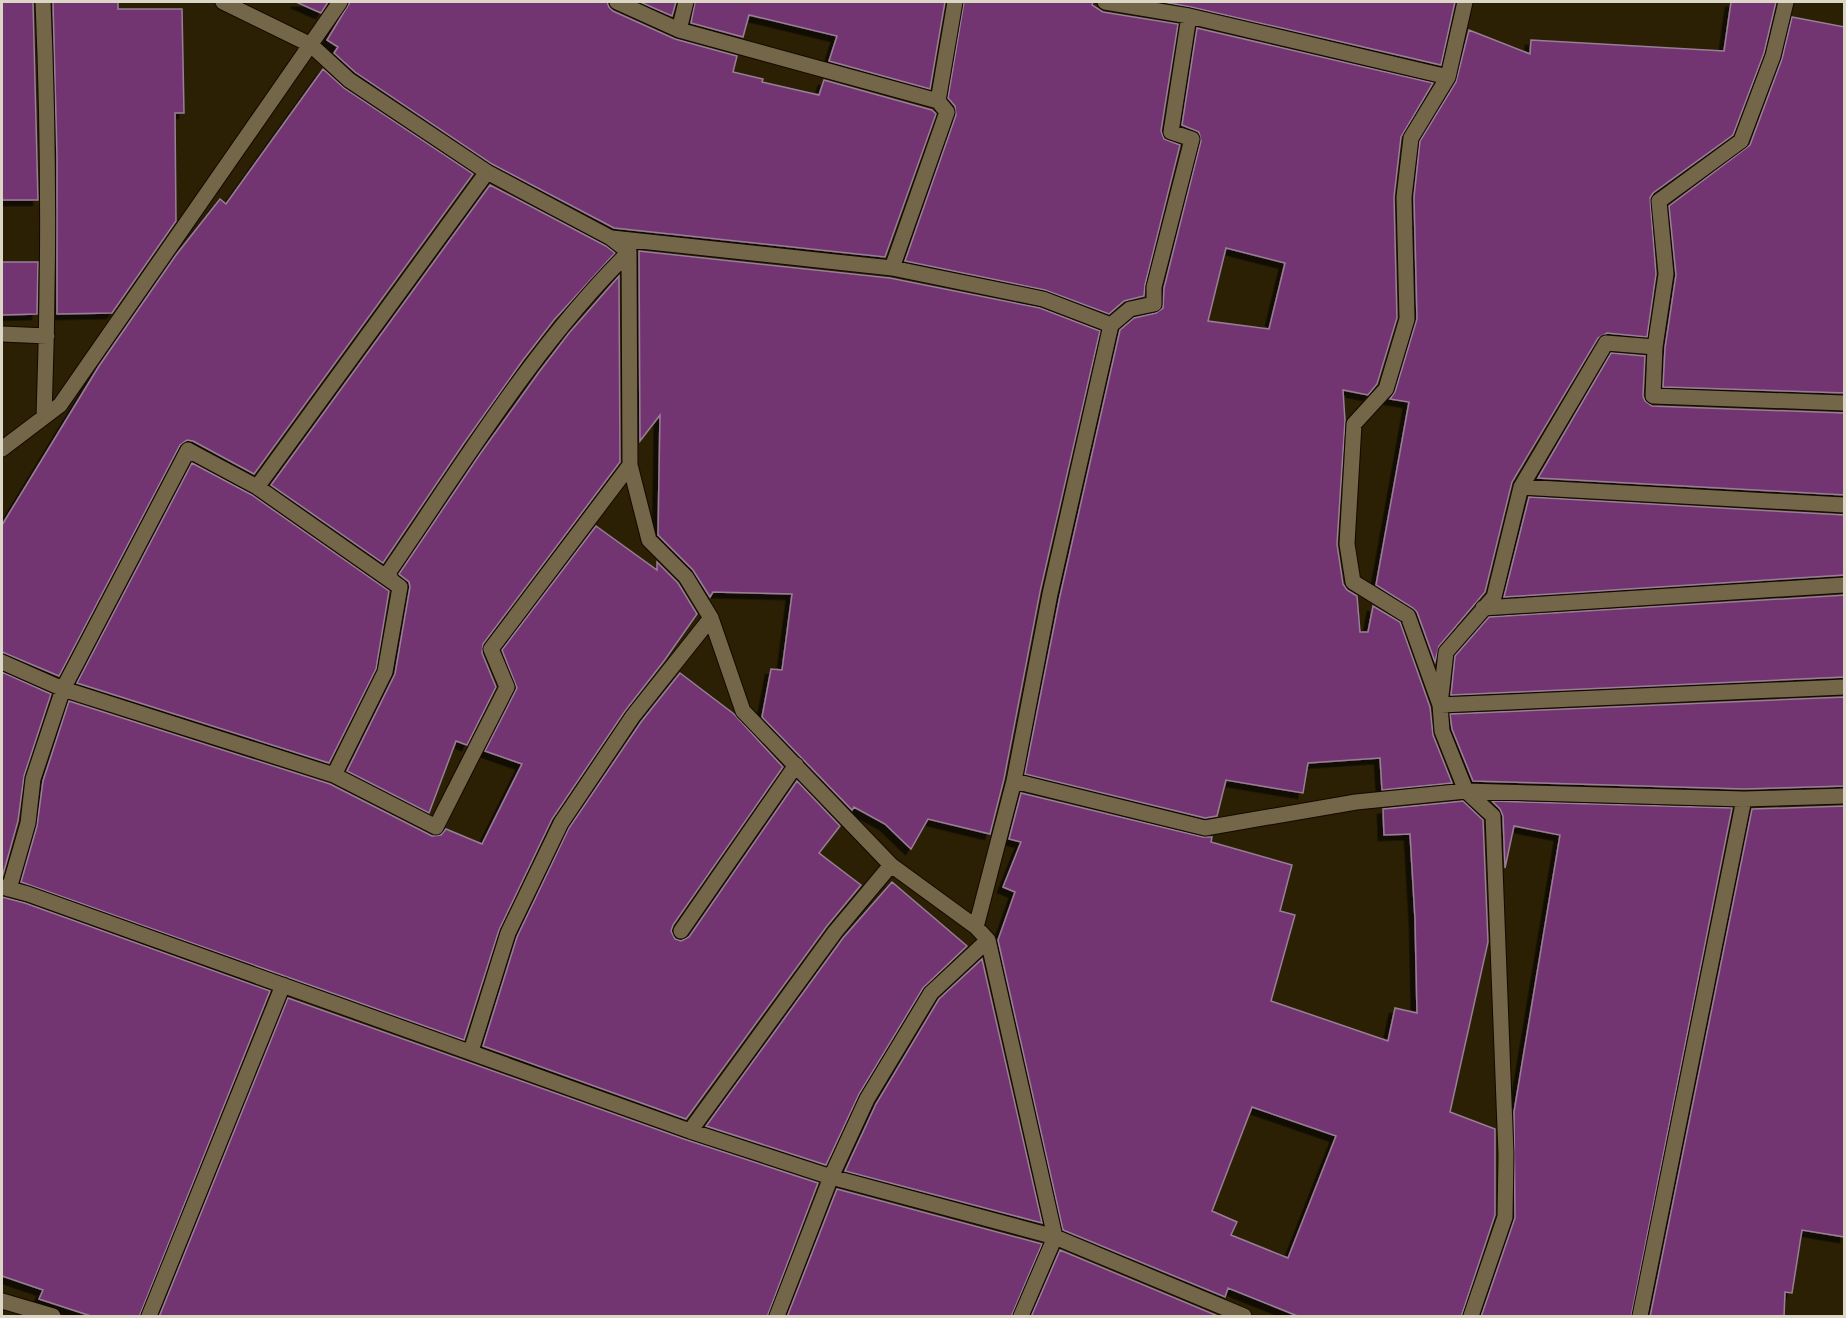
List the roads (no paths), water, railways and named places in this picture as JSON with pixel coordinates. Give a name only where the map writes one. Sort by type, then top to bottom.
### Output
[{"type":"street","points":[[43,2],[48,131],[47,336],[44,417]]},
{"type":"street","points":[[223,2],[311,45],[349,80],[487,172],[611,238],[629,252]]},
{"type":"street","points":[[2,449],[60,405],[340,2]]},
{"type":"street","points":[[617,2],[680,30],[938,101],[947,112],[892,268]]},
{"type":"street","points":[[680,30],[686,2]]},
{"type":"street","points":[[938,101],[955,2]]},
{"type":"street","points":[[1105,2],[1189,16],[1448,77]]},
{"type":"street","points":[[1440,705],[1408,616],[1353,582],[1347,544],[1354,424],[1386,389],[1407,319],[1404,197],[1411,138],[1448,77],[1465,2]]},
{"type":"street","points":[[1786,2],[1773,56],[1742,141],[1659,201],[1666,274],[1655,347],[1653,396],[1845,403]]},
{"type":"street","points":[[976,927],[1014,781],[1050,594],[1111,325],[1130,309],[1154,304],[1154,287],[1192,139],[1171,132],[1189,16]]},
{"type":"street","points":[[257,487],[487,172]]},
{"type":"street","points":[[611,238],[892,268],[1043,299],[1111,325]]},
{"type":"street","points":[[629,252],[630,465],[649,540],[686,577],[711,618],[742,711],[891,865],[976,927],[988,940],[1055,1237],[1022,1317]]},
{"type":"street","points":[[400,587],[388,573],[530,367],[599,282],[629,252]]},
{"type":"street","points":[[2,334],[47,336]]},
{"type":"street","points":[[1472,1317],[1505,1217],[1506,1154],[1494,816],[1466,791],[1442,731],[1440,705],[1446,652],[1494,597],[1521,487],[1605,343],[1655,347]]},
{"type":"street","points":[[400,587],[257,487],[188,450],[63,689],[33,779],[28,823],[5,888],[28,894],[471,1051],[690,1131],[831,1177],[1055,1237],[1244,1317]]},
{"type":"street","points":[[2,662],[63,689],[334,775],[436,827],[507,687],[491,649],[630,465]]},
{"type":"street","points":[[1521,487],[1845,505]]},
{"type":"street","points":[[1483,608],[1845,585]]},
{"type":"street","points":[[334,775],[385,672],[400,587]]},
{"type":"street","points":[[471,1051],[508,933],[561,823],[633,716],[711,618]]},
{"type":"street","points":[[1440,705],[1845,687]]},
{"type":"street","points":[[681,931],[796,765]]},
{"type":"street","points":[[1014,781],[1205,828],[1356,802],[1466,791],[1744,799],[1845,796]]},
{"type":"street","points":[[1640,1317],[1744,799]]},
{"type":"street","points":[[690,1131],[835,932],[891,865]]},
{"type":"street","points":[[777,1317],[831,1177],[867,1099],[931,993],[988,940]]},
{"type":"street","points":[[149,1317],[283,985]]},
{"type":"street","points":[[2,1301],[53,1317]]}]
